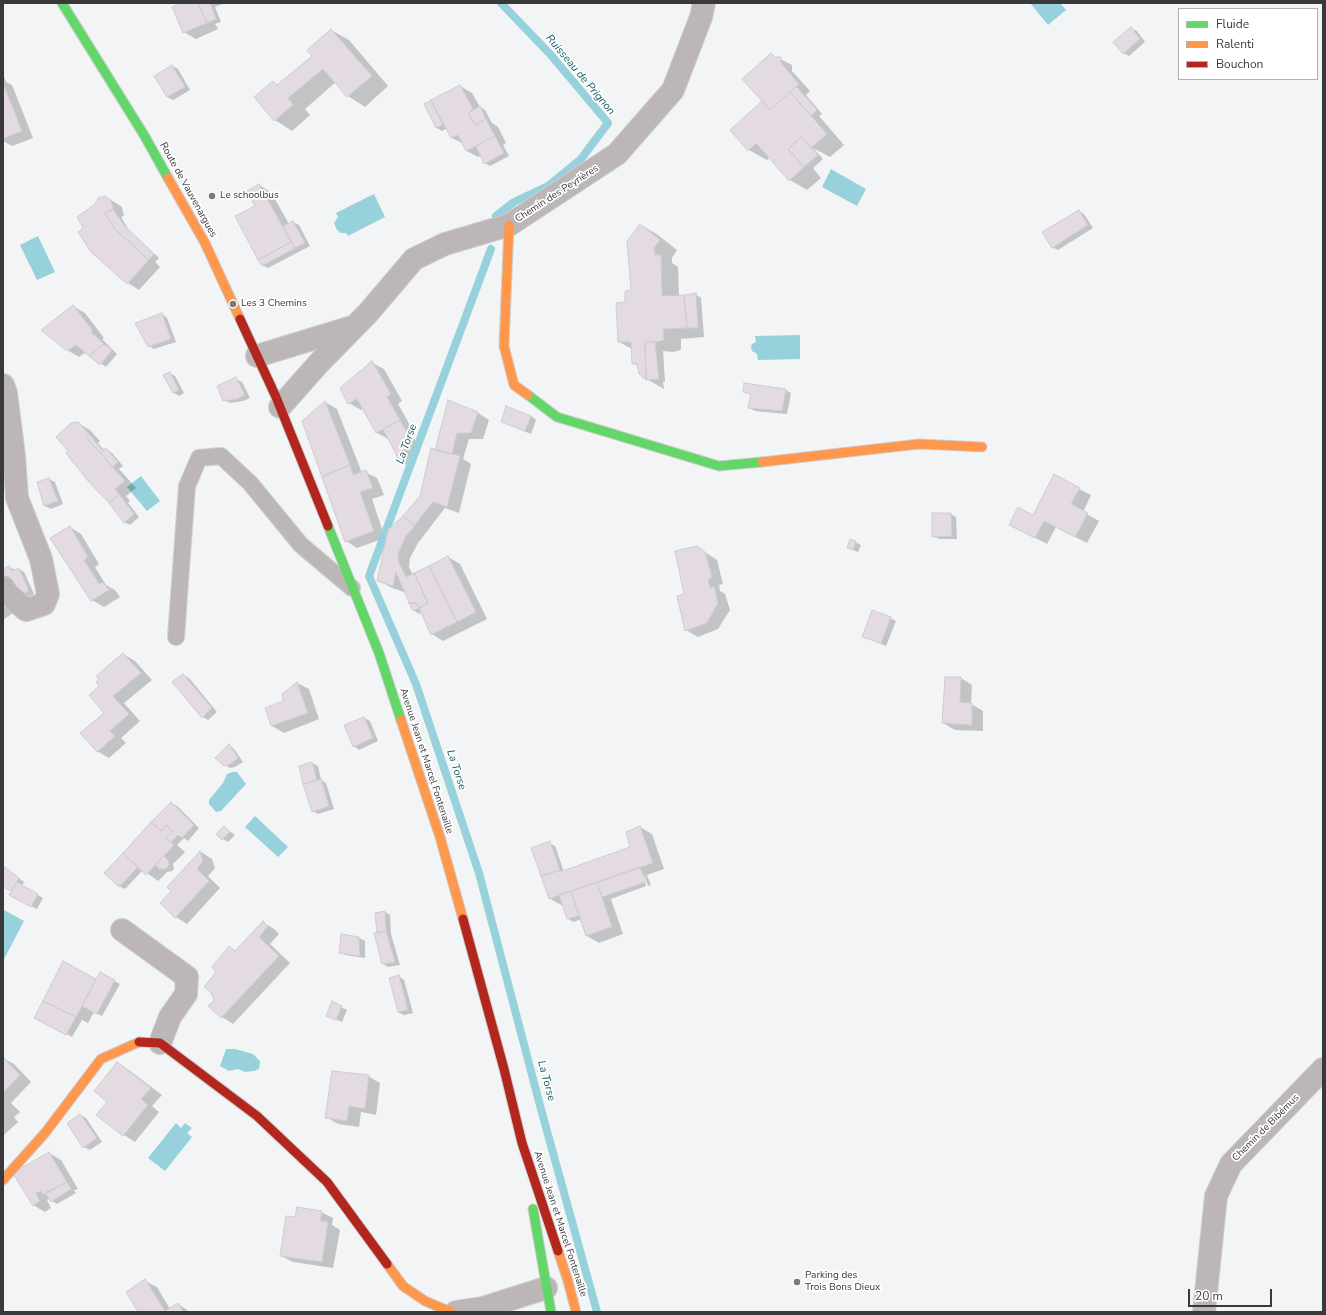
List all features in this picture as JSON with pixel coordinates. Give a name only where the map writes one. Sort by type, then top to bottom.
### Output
[{"type":"main road","name":"Route de Vauvenargues","points":[[62,3],[144,135],[205,243],[278,402]]},
{"type":"main road","points":[[509,225],[504,346],[514,385],[557,417],[719,466],[787,460],[919,444],[982,447]]},
{"type":"main road","name":"Avenue Jean et Marcel Fontenaille","points":[[278,402],[380,653],[440,838],[504,1069],[522,1142],[568,1281],[576,1312]]},
{"type":"main road","points":[[3,1180],[45,1133],[101,1059],[139,1042],[160,1043],[257,1116],[327,1182],[403,1286],[425,1301],[451,1312]]},
{"type":"main road","name":"Avenue Jean et Marcel Fontenaille","points":[[522,1142],[550,1312]]},
{"type":"street","name":"Chemin des Peyrières","points":[[278,402],[368,313],[414,259],[444,244],[509,225],[617,154],[673,90],[701,17],[704,3]]},
{"type":"street","name":"Chemin des Peyrières","points":[[257,356],[353,327]]},
{"type":"street","points":[[3,385],[6,394],[14,456],[17,498],[41,559],[48,594],[44,604],[26,610],[8,594],[3,587]]},
{"type":"street","points":[[122,930],[187,977],[186,994],[170,1017],[160,1043]]},
{"type":"street","name":"Chemin de Bibémus","points":[[1204,1312],[1216,1196],[1231,1164],[1323,1069]]},
{"type":"street","points":[[456,1312],[483,1308],[546,1288]]},
{"type":"lane","points":[[176,637],[187,486],[199,458],[221,456],[250,483],[301,545],[354,590]]},
{"type":"water","points":[[1030,3],[1060,3],[1066,10],[1048,25]]},
{"type":"water","points":[[831,169],[866,189],[857,206],[822,187]]},
{"type":"water","points":[[374,194],[385,217],[348,236],[346,233],[341,233],[337,230],[334,223],[338,217],[336,213]]},
{"type":"water","points":[[38,236],[55,272],[37,280],[20,245]]},
{"type":"water","points":[[800,335],[800,359],[758,360],[757,354],[752,351],[752,344],[756,342],[755,336]]},
{"type":"water","points":[[141,476],[160,501],[147,511],[127,487]]},
{"type":"water","points":[[237,772],[246,784],[221,811],[216,812],[209,804],[209,800],[223,783],[227,774]]},
{"type":"water","points":[[255,816],[288,847],[278,857],[245,827]]},
{"type":"water","points":[[4,910],[24,921],[3,961],[3,911]]},
{"type":"water","points":[[226,1049],[235,1049],[253,1054],[260,1061],[259,1069],[245,1072],[238,1069],[229,1071],[220,1066]]},
{"type":"water","points":[[176,1123],[181,1128],[185,1123],[192,1128],[187,1133],[192,1137],[165,1171],[148,1158]]},
{"type":"building","points":[[181,3],[198,3],[207,23],[183,33],[172,7]]},
{"type":"building","points":[[198,3],[210,3],[216,19],[207,23]]},
{"type":"building","points":[[1131,27],[1140,39],[1123,54],[1113,42]]},
{"type":"building","points":[[331,29],[372,76],[347,97],[323,69],[288,98],[293,105],[274,121],[254,97],[273,81],[277,85],[312,56],[307,50]]},
{"type":"building","points":[[771,53],[775,57],[781,57],[781,63],[799,84],[770,110],[742,79]]},
{"type":"building","points":[[172,65],[185,87],[167,97],[154,76]]},
{"type":"building","points":[[3,83],[22,131],[3,139]]},
{"type":"building","points":[[460,85],[473,109],[468,113],[475,125],[486,119],[495,136],[466,151],[458,135],[451,138],[431,100]]},
{"type":"building","points":[[796,86],[817,110],[811,116],[790,92]]},
{"type":"building","points":[[790,92],[827,134],[811,148],[801,137],[788,149],[804,167],[789,181],[756,143],[748,151],[730,130],[762,101],[770,110]]},
{"type":"building","points":[[431,100],[443,125],[436,128],[424,104]]},
{"type":"building","points":[[480,106],[486,119],[475,125],[468,113]]},
{"type":"building","points":[[495,136],[504,153],[484,164],[476,146]]},
{"type":"building","points":[[801,137],[818,155],[804,167],[788,149]]},
{"type":"building","points":[[259,184],[291,242],[258,260],[235,216],[255,206],[247,191]]},
{"type":"building","points":[[105,196],[111,200],[113,209],[105,213],[115,229],[149,260],[127,284],[91,252],[78,232],[83,228],[77,217],[95,204],[98,198]]},
{"type":"building","points":[[113,209],[124,225],[154,254],[149,260],[115,229],[105,213]]},
{"type":"building","points":[[1079,210],[1088,225],[1052,248],[1042,232]]},
{"type":"building","points":[[293,221],[305,243],[295,248],[283,226]]},
{"type":"building","points":[[640,224],[660,240],[654,248],[655,255],[661,255],[662,296],[684,295],[687,328],[663,329],[664,340],[645,342],[646,380],[639,374],[637,364],[632,364],[631,342],[618,342],[616,303],[625,302],[625,291],[631,290],[627,241]]},
{"type":"building","points":[[291,242],[295,248],[262,266],[258,260]]},
{"type":"building","points":[[696,293],[698,328],[687,328],[684,295]]},
{"type":"building","points":[[73,305],[93,331],[91,332],[104,344],[89,356],[76,345],[67,351],[41,330]]},
{"type":"building","points":[[162,313],[171,339],[148,347],[135,323]]},
{"type":"building","points":[[645,342],[655,342],[659,379],[646,380]]},
{"type":"building","points":[[104,344],[112,350],[100,365],[89,356]]},
{"type":"building","points":[[372,361],[391,394],[387,397],[400,420],[376,433],[357,399],[348,404],[340,388]]},
{"type":"building","points":[[170,372],[179,390],[173,393],[163,375]]},
{"type":"building","points":[[236,377],[245,395],[237,399],[223,401],[217,386]]},
{"type":"building","points":[[744,383],[786,389],[782,411],[748,408],[751,394],[743,392]]},
{"type":"building","points":[[448,400],[478,412],[471,433],[457,433],[452,454],[435,450]]},
{"type":"building","points":[[325,401],[350,465],[322,477],[302,421]]},
{"type":"building","points":[[506,406],[531,416],[525,431],[501,422]]},
{"type":"building","points":[[400,420],[410,438],[400,462],[383,429]]},
{"type":"building","points":[[78,422],[89,434],[86,437],[125,481],[115,489],[119,494],[109,503],[88,481],[66,453],[68,451],[56,437],[71,423]]},
{"type":"building","points":[[89,434],[103,451],[106,448],[118,462],[113,467],[86,437]]},
{"type":"building","points":[[431,448],[460,456],[447,507],[433,502],[414,526],[403,516],[420,496]]},
{"type":"building","points":[[350,465],[353,475],[366,470],[373,488],[360,492],[374,531],[345,542],[322,477]]},
{"type":"building","points":[[1054,474],[1080,488],[1071,504],[1088,513],[1075,537],[1044,521],[1035,538],[1009,525],[1018,507],[1033,515]]},
{"type":"building","points":[[49,478],[58,501],[44,506],[37,482]]},
{"type":"building","points":[[119,494],[134,514],[124,523],[109,503]]},
{"type":"building","points":[[932,513],[951,513],[952,536],[932,537]]},
{"type":"building","points":[[403,516],[415,526],[406,536],[399,551],[398,560],[406,577],[414,573],[428,603],[419,608],[416,603],[409,603],[396,572],[393,586],[377,581],[388,530]]},
{"type":"building","points":[[70,526],[88,557],[84,560],[99,584],[103,582],[109,590],[91,601],[50,538]]},
{"type":"building","points":[[850,539],[856,541],[853,550],[847,548]]},
{"type":"building","points":[[697,546],[705,552],[712,577],[708,579],[710,588],[714,586],[718,603],[707,623],[685,631],[677,596],[684,594],[675,551]]},
{"type":"building","points":[[448,556],[476,612],[457,622],[429,566]]},
{"type":"building","points":[[9,566],[12,571],[19,568],[29,591],[18,597],[3,576],[3,569]]},
{"type":"building","points":[[429,566],[457,622],[431,635],[419,608],[428,603],[414,573]]},
{"type":"building","points":[[409,603],[416,603],[419,608],[413,611]]},
{"type":"building","points":[[872,610],[891,617],[881,643],[862,637]]},
{"type":"building","points":[[123,653],[141,673],[113,696],[129,714],[110,731],[115,736],[97,752],[80,733],[104,713],[89,695],[99,686],[96,682],[99,679],[96,676]]},
{"type":"building","points":[[183,674],[212,708],[202,718],[172,682]]},
{"type":"building","points":[[945,677],[961,677],[960,702],[972,703],[972,725],[942,723]]},
{"type":"building","points":[[297,682],[308,713],[271,726],[265,708],[283,701],[282,694]]},
{"type":"building","points":[[364,717],[373,738],[353,747],[344,725]]},
{"type":"building","points":[[229,744],[238,758],[229,765],[224,766],[215,758]]},
{"type":"building","points":[[312,762],[317,780],[303,784],[299,766]]},
{"type":"building","points":[[321,779],[329,806],[312,812],[303,784]]},
{"type":"building","points":[[171,802],[194,825],[182,838],[178,835],[171,843],[166,838],[173,831],[166,825],[161,831],[151,822]]},
{"type":"building","points":[[151,822],[161,831],[166,825],[173,831],[166,838],[174,845],[146,875],[123,853]]},
{"type":"building","points":[[224,826],[230,832],[222,840],[216,834]]},
{"type":"building","points":[[640,826],[653,863],[549,899],[541,876],[560,870],[560,872],[630,847],[626,832]]},
{"type":"building","points":[[550,841],[560,870],[541,876],[531,848]]},
{"type":"building","points":[[200,851],[203,861],[197,869],[209,881],[175,918],[160,903],[171,891],[167,887]]},
{"type":"building","points":[[123,853],[138,867],[119,887],[104,873]]},
{"type":"building","points":[[164,856],[168,860],[169,865],[166,869],[159,869],[155,865]]},
{"type":"building","points":[[5,867],[19,878],[11,891],[3,887],[3,871]]},
{"type":"building","points":[[640,867],[646,882],[602,897],[597,882]]},
{"type":"building","points":[[17,882],[38,894],[31,907],[9,895]]},
{"type":"building","points":[[597,882],[612,927],[586,936],[571,891]]},
{"type":"building","points":[[571,891],[579,916],[567,919],[559,895]]},
{"type":"building","points":[[385,911],[386,931],[377,933],[375,913]]},
{"type":"building","points":[[263,921],[268,926],[259,937],[279,956],[221,1018],[208,1006],[214,1000],[210,991],[204,987],[216,972],[212,967],[229,946],[235,951]]},
{"type":"building","points":[[386,931],[395,962],[382,964],[374,933]]},
{"type":"building","points":[[341,934],[359,937],[360,956],[339,953]]},
{"type":"building","points":[[63,961],[96,979],[76,1017],[43,1001]]},
{"type":"building","points":[[100,972],[115,980],[97,1014],[82,1006]]},
{"type":"building","points":[[399,975],[408,1010],[398,1012],[389,978]]},
{"type":"building","points":[[43,1001],[76,1017],[66,1035],[34,1018]]},
{"type":"building","points":[[332,1001],[342,1006],[336,1020],[326,1016]]},
{"type":"building","points":[[3,1057],[20,1075],[3,1093]]},
{"type":"building","points":[[117,1062],[151,1088],[141,1099],[148,1105],[123,1136],[96,1115],[107,1102],[94,1091]]},
{"type":"building","points":[[332,1071],[369,1075],[365,1109],[349,1106],[347,1121],[325,1118]]},
{"type":"building","points":[[80,1114],[97,1138],[83,1148],[67,1123]]},
{"type":"building","points":[[49,1152],[67,1182],[43,1195],[41,1191],[36,1193],[40,1201],[33,1206],[14,1175],[20,1169]]},
{"type":"building","points":[[67,1182],[71,1189],[51,1202],[45,1193]]},
{"type":"building","points":[[297,1207],[322,1211],[320,1221],[328,1222],[322,1262],[280,1256],[286,1216],[295,1217]]},
{"type":"building","points":[[145,1279],[165,1311],[178,1303],[183,1312],[138,1312],[126,1292]]},
{"type":"waterway","name":"Ruisseau de Prignon","points":[[496,216],[514,202],[548,186],[581,159],[608,123],[550,54],[501,3]]},
{"type":"waterway","name":"La Torse","points":[[491,249],[369,576],[416,684],[479,873],[542,1113],[597,1312]]},
{"type":"traffic: fast","points":[[62,3],[144,135],[168,178]]},
{"type":"traffic: fast","points":[[528,395],[557,417],[719,466],[762,462]]},
{"type":"traffic: fast","points":[[328,526],[379,653],[401,720]]},
{"type":"traffic: fast","points":[[533,1209],[551,1312]]},
{"type":"traffic: slow","points":[[168,178],[205,243],[240,319]]},
{"type":"traffic: slow","points":[[509,225],[504,346],[514,385],[528,395]]},
{"type":"traffic: slow","points":[[762,462],[919,444],[982,447]]},
{"type":"traffic: slow","points":[[401,720],[440,837],[463,919]]},
{"type":"traffic: slow","points":[[3,1180],[45,1133],[101,1059],[139,1042]]},
{"type":"traffic: slow","points":[[558,1251],[576,1312]]},
{"type":"traffic: slow","points":[[387,1264],[403,1286],[425,1301],[451,1312]]},
{"type":"traffic: jam","points":[[240,319],[276,397],[328,526]]},
{"type":"traffic: jam","points":[[463,919],[504,1069],[522,1143],[558,1251]]},
{"type":"traffic: jam","points":[[139,1042],[160,1043],[257,1116],[327,1182],[387,1264]]},
{"type":"place","name":"Le schoolbus","points":[[212,196]]},
{"type":"place","name":"Les 3 Chemins","points":[[233,304]]},
{"type":"place","name":"Parking des Trois Bons Dieux","points":[[797,1282]]}]
